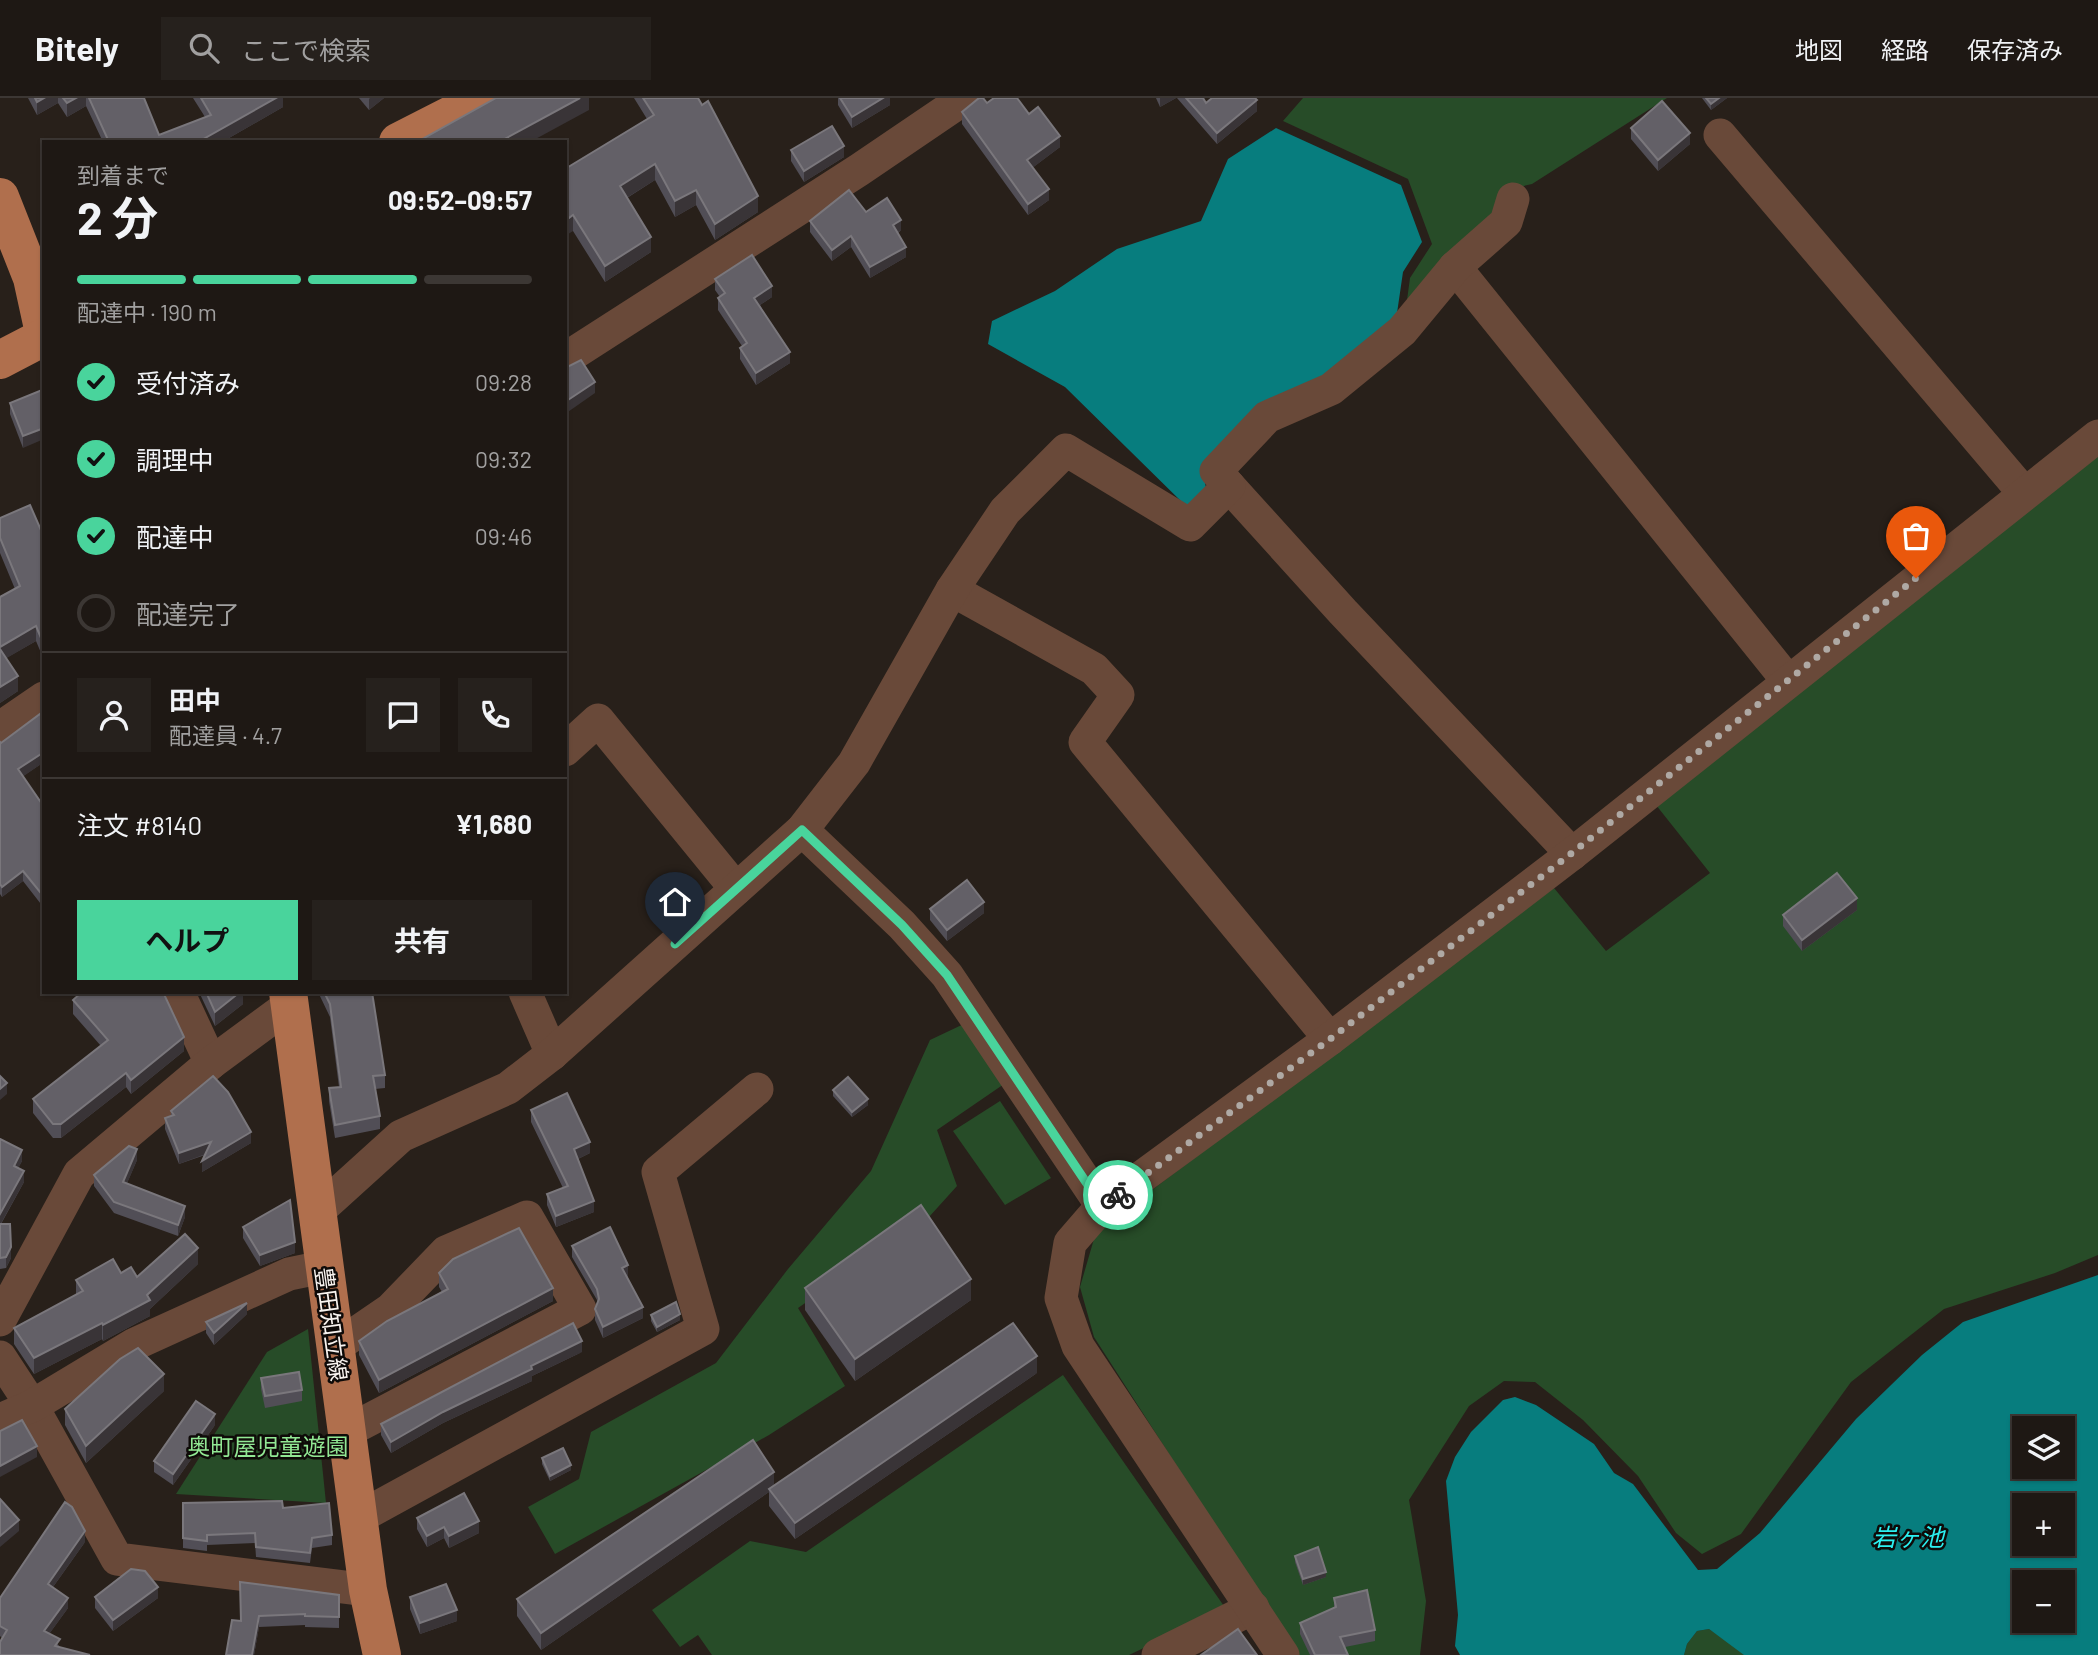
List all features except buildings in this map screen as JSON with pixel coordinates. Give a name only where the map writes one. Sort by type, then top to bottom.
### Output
[{"type":"main road","points":[[402,140],[484,98]]},
{"type":"main road","points":[[0,197],[32,278],[42,326]]},
{"type":"main road","points":[[0,360],[42,336]]},
{"type":"main road","name":"豊田知立線","points":[[289,998],[368,1590],[382,1655]]},
{"type":"street","points":[[567,358],[859,170],[965,98]]},
{"type":"street","points":[[1720,135],[2024,493]]},
{"type":"street","points":[[1513,199],[1506,222],[1455,267],[1402,331],[1331,389],[1267,417],[1216,471],[1343,612],[1572,853]]},
{"type":"street","points":[[1455,267],[1788,681]]},
{"type":"street","points":[[1283,1655],[1078,1346],[1061,1298],[1070,1243],[1102,1206],[1330,1039],[1572,853],[2098,436]]},
{"type":"street","points":[[316,1213],[401,1136],[508,1088],[552,1054],[802,830],[854,763],[952,590],[1005,512],[1066,450],[1191,525],[1229,486]]},
{"type":"street","points":[[952,590],[1094,669],[1118,695],[1085,742],[1330,1039]]},
{"type":"street","points":[[0,728],[42,703]]},
{"type":"street","points":[[567,748],[598,720],[736,890]]},
{"type":"street","points":[[802,830],[902,925],[947,975],[1102,1206]]},
{"type":"street","points":[[178,994],[211,1063]]},
{"type":"street","points":[[526,994],[552,1054]]},
{"type":"street","points":[[0,1320],[79,1174],[289,998]]},
{"type":"street","points":[[358,1518],[703,1328],[658,1172],[757,1089]]},
{"type":"street","points":[[334,1348],[391,1309],[446,1252],[527,1217],[580,1309],[346,1432]]},
{"type":"street","points":[[0,1420],[32,1406],[135,1344],[289,1274],[323,1267]]},
{"type":"street","points":[[0,1357],[32,1406],[117,1559],[368,1590]]},
{"type":"street","points":[[1164,1654],[1253,1608]]},
{"type":"green space","points":[[1303,98],[1667,98],[1532,184],[1506,190],[1497,215],[1405,315],[1410,278],[1432,244],[1408,179],[1283,121]]},
{"type":"green space","points":[[2098,453],[2098,1255],[2055,1273],[1944,1309],[1851,1382],[1741,1534],[1702,1554],[1676,1533],[1638,1476],[1583,1420],[1535,1382],[1504,1381],[1469,1406],[1409,1500],[1426,1601],[1420,1655],[1298,1655],[1094,1337],[1080,1287],[1096,1232],[1554,888],[1606,951],[1710,873],[1656,805]]},
{"type":"green space","points":[[968,1022],[1007,1082],[937,1130],[957,1186],[929,1217],[798,1308],[845,1386],[769,1435],[555,1554],[528,1507],[579,1479],[591,1432],[716,1363],[788,1269],[871,1171],[930,1040]]},
{"type":"green space","points":[[1000,1101],[1051,1178],[1005,1205],[953,1131]]},
{"type":"green space","name":"奥町屋児童遊園","points":[[308,1329],[326,1503],[176,1494],[267,1352]]},
{"type":"green space","points":[[1063,1375],[1226,1609],[1129,1655],[712,1655],[698,1635],[680,1647],[652,1610],[750,1541],[806,1552]]},
{"type":"green space","points":[[1709,1629],[1744,1655],[1684,1655],[1687,1644],[1697,1631]]},
{"type":"water","points":[[1276,128],[1401,185],[1422,242],[1403,272],[1396,320],[1203,471],[1207,494],[1189,509],[1065,387],[988,344],[992,321],[1055,291],[1117,249],[1201,221],[1228,159]]},
{"type":"water","name":"岩ヶ池","points":[[2098,1275],[2098,1655],[1744,1655],[1709,1629],[1697,1631],[1687,1644],[1684,1655],[1460,1655],[1455,1646],[1458,1615],[1446,1481],[1455,1457],[1471,1432],[1503,1400],[1515,1397],[1536,1405],[1594,1444],[1614,1473],[1633,1484],[1698,1570],[1717,1569],[1760,1533],[1856,1419],[1922,1355],[1963,1322]]},
{"type":"way so far","points":[[1118,1195],[1330,1039],[1572,853],[1916,578]]},
{"type":"route","points":[[675,944],[802,830],[902,925],[947,975],[1102,1206],[1118,1195]]}]
